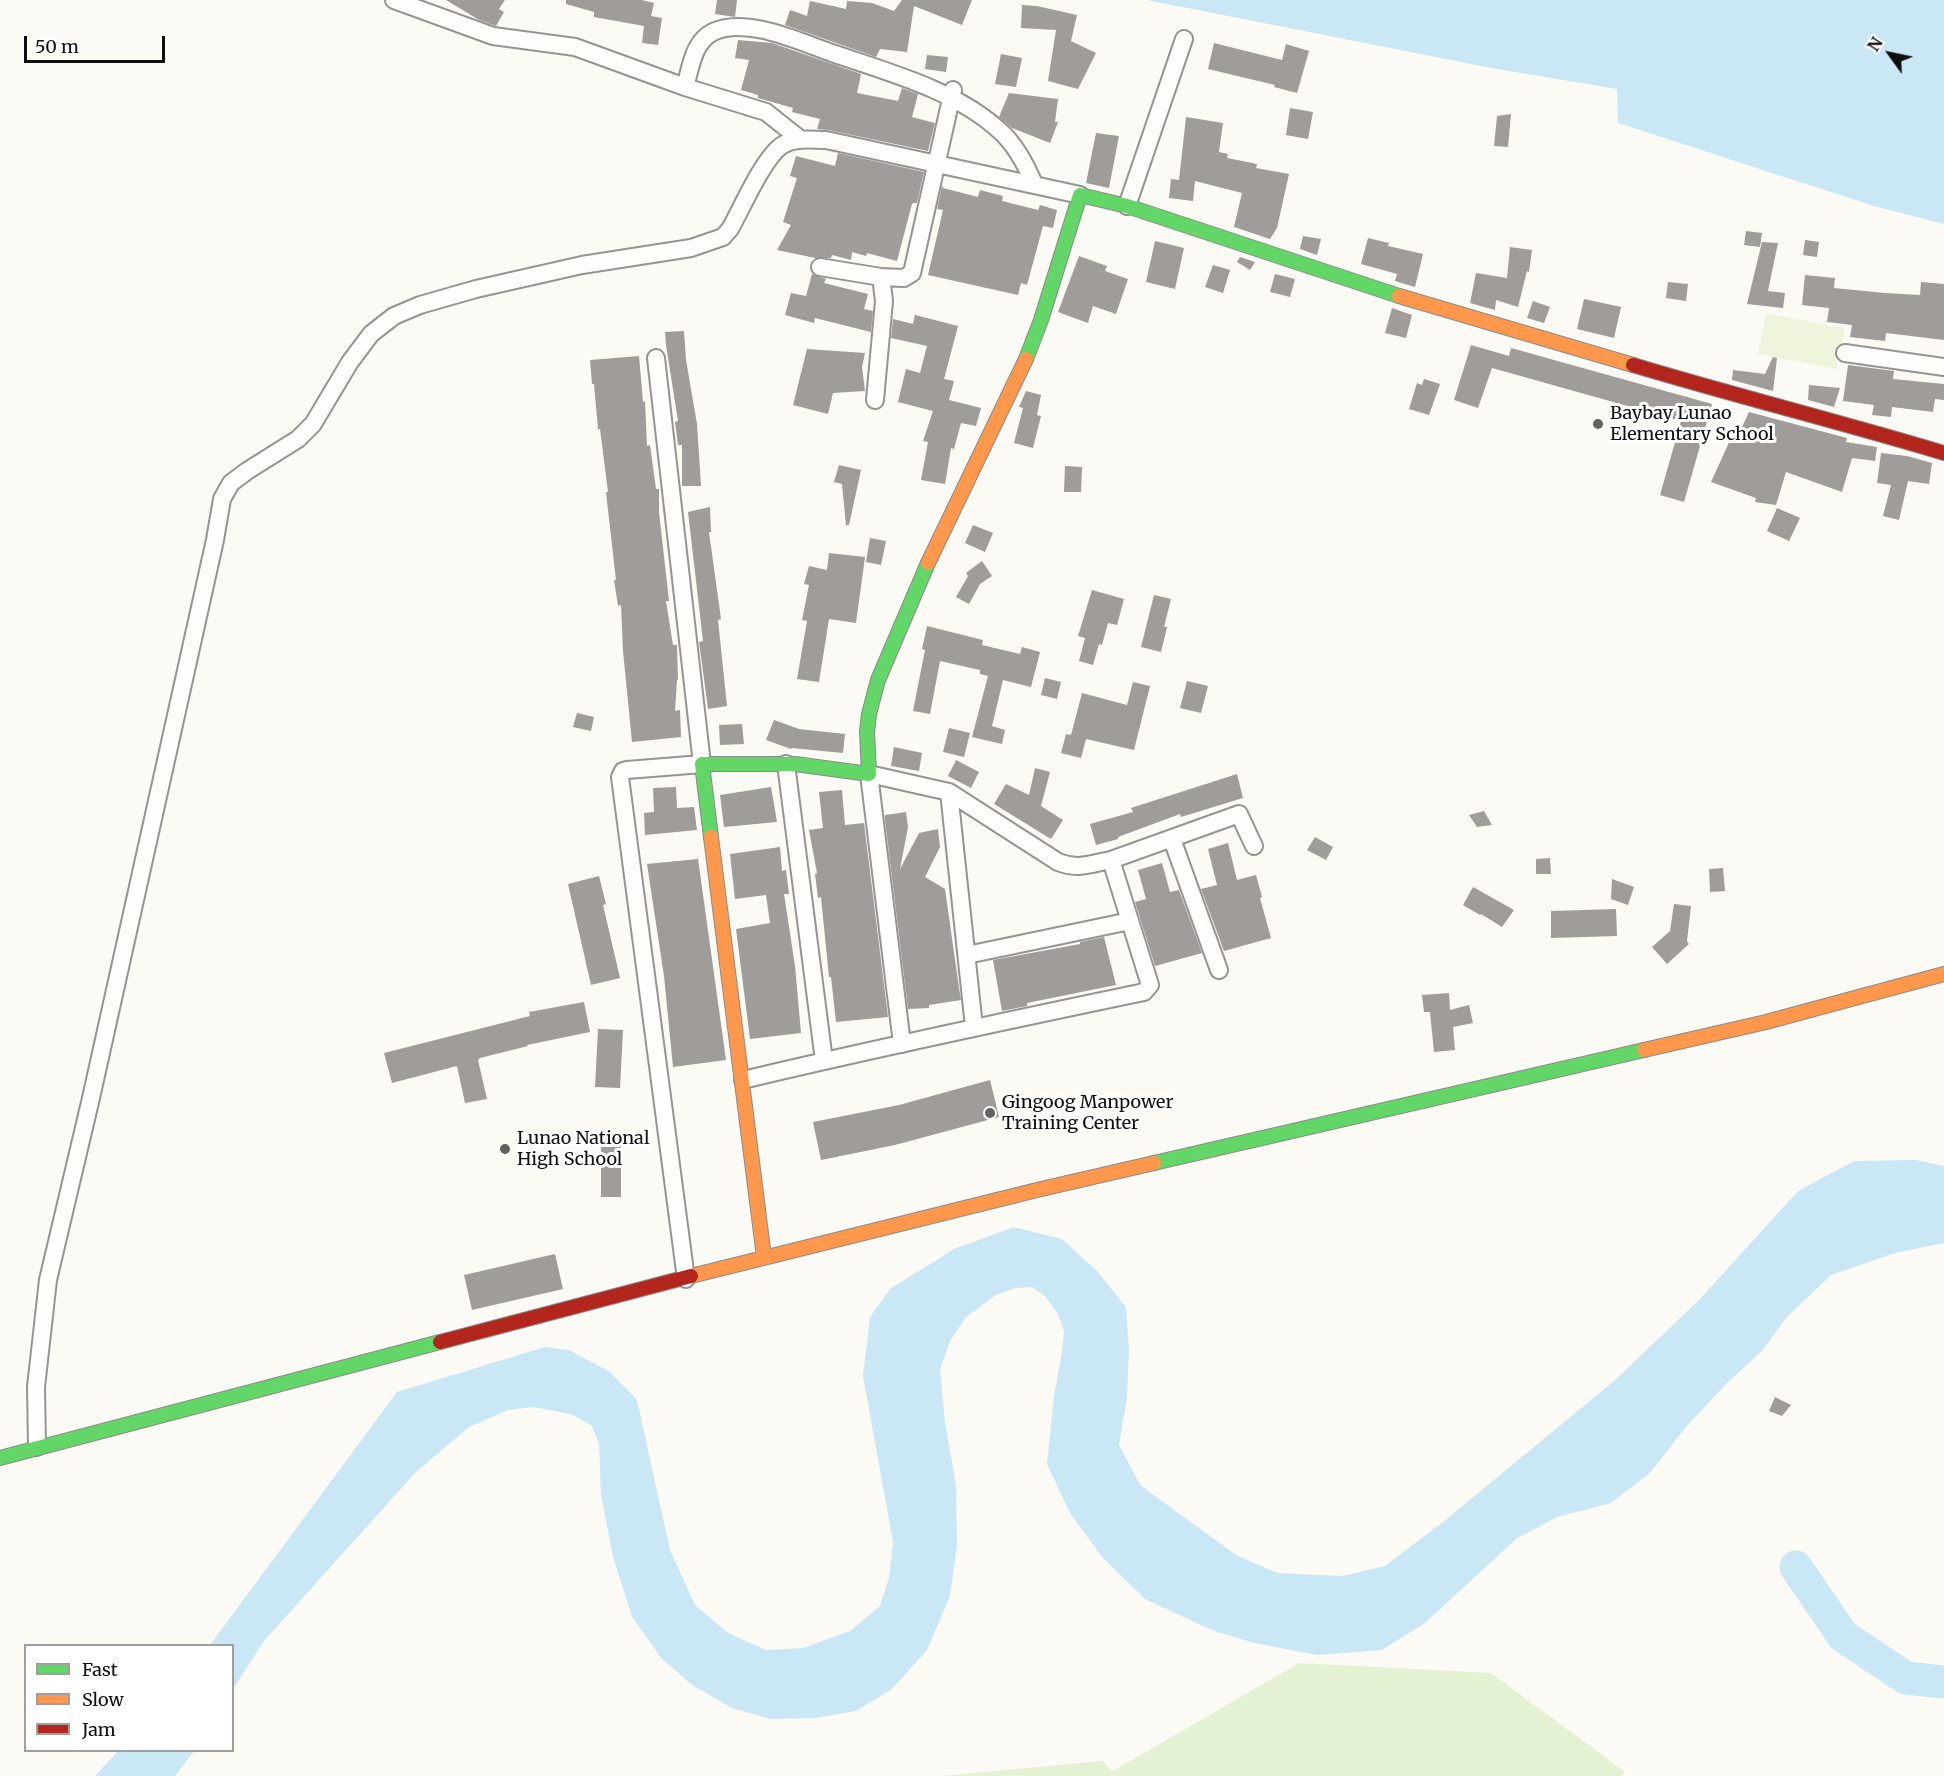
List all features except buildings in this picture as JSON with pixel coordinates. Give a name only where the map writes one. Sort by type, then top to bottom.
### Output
[{"type":"street","points":[[394,0],[494,36],[575,47],[686,87],[766,112],[800,139]]},
{"type":"street","points":[[686,87],[696,50],[701,41],[715,31],[739,28],[770,32],[952,94],[1000,131],[1020,156],[1034,184]]},
{"type":"street","points":[[1127,206],[1184,39]]},
{"type":"street","points":[[820,267],[881,277],[904,278],[912,273],[952,94]]},
{"type":"street","points":[[37,1447],[36,1387],[48,1280],[92,1098],[215,540],[222,499],[231,483],[298,439],[313,424],[350,362],[371,334],[394,316],[420,305],[476,289],[592,263],[691,248],[723,237],[730,229],[770,157],[782,145],[800,139],[826,141],[1034,184],[1127,206],[1428,306],[1523,331],[1716,390],[1865,429],[1944,453]]},
{"type":"street","points":[[902,1044],[869,774],[867,732],[878,680],[925,568],[1022,369],[1041,320],[1080,195]]},
{"type":"street","points":[[875,400],[884,300],[881,277]]},
{"type":"street","points":[[1845,353],[1944,367]]},
{"type":"street","points":[[656,358],[702,764],[764,1257]]},
{"type":"street","points":[[686,1279],[620,777],[623,771],[702,764],[786,764],[869,774],[949,792],[1058,862],[1076,867],[1111,860],[1239,814],[1254,846]]},
{"type":"street","points":[[786,764],[824,1061]]},
{"type":"street","points":[[949,792],[974,1027]]},
{"type":"street","points":[[1172,839],[1219,970]]},
{"type":"street","points":[[743,1080],[974,1027],[1144,992],[1150,985],[1111,860]]},
{"type":"street","points":[[967,955],[1130,921]]},
{"type":"street","points":[[0,1458],[764,1257],[1049,1187],[1766,1022],[1944,974]]},
{"type":"green space","points":[[1766,313],[1845,328],[1837,369],[1758,354]]},
{"type":"green space","points":[[1299,1663],[1491,1673],[1625,1772],[1622,1776],[941,1776],[1102,1761],[1113,1771]]},
{"type":"water","points":[[1147,0],[1944,0],[1944,224],[1874,206],[1618,123],[1617,89],[1491,68]]},
{"type":"water","points":[[1916,1160],[1944,1166],[1944,1243],[1895,1253],[1831,1275],[1786,1318],[1763,1350],[1727,1383],[1686,1427],[1650,1473],[1611,1503],[1557,1517],[1516,1539],[1425,1623],[1382,1650],[1317,1655],[1254,1643],[1214,1631],[1145,1599],[1102,1557],[1070,1513],[1047,1464],[1064,1331],[1058,1314],[1045,1296],[1032,1287],[1016,1288],[996,1295],[966,1317],[950,1341],[940,1370],[945,1423],[956,1485],[957,1545],[950,1596],[927,1650],[891,1690],[856,1711],[814,1718],[770,1719],[732,1708],[692,1685],[662,1659],[632,1617],[613,1557],[601,1495],[599,1444],[592,1426],[571,1414],[533,1407],[508,1410],[469,1427],[416,1472],[264,1641],[234,1687],[234,1644],[211,1644],[397,1392],[545,1347],[569,1350],[610,1372],[637,1400],[670,1550],[695,1605],[728,1633],[766,1650],[803,1648],[850,1631],[880,1606],[889,1578],[893,1542],[863,1376],[870,1317],[890,1289],[954,1249],[1014,1227],[1062,1239],[1097,1271],[1126,1307],[1129,1350],[1127,1397],[1119,1445],[1140,1485],[1236,1555],[1277,1573],[1342,1576],[1385,1566],[1443,1522],[1614,1381],[1699,1300],[1798,1191],[1854,1161]]},
{"type":"water","points":[[117,1752],[193,1752],[175,1776],[95,1776]]},
{"type":"waterway","points":[[1796,1567],[1843,1636],[1906,1678],[1944,1682]]},
{"type":"traffic: fast","points":[[1026,359],[1041,320],[1080,195],[1127,206],[1399,296]]},
{"type":"traffic: fast","points":[[711,837],[702,764],[795,764],[869,774],[867,732],[878,680],[928,563]]},
{"type":"traffic: fast","points":[[1154,1163],[1644,1050]]},
{"type":"traffic: fast","points":[[0,1458],[440,1342]]},
{"type":"traffic: slow","points":[[1399,296],[1633,365]]},
{"type":"traffic: slow","points":[[928,563],[1026,359]]},
{"type":"traffic: slow","points":[[711,837],[764,1257]]},
{"type":"traffic: slow","points":[[1644,1050],[1766,1022],[1944,974]]},
{"type":"traffic: slow","points":[[691,1276],[1154,1163]]},
{"type":"traffic: jam","points":[[1633,365],[1944,453]]},
{"type":"traffic: jam","points":[[440,1342],[691,1276]]},
{"type":"place","name":"Baybay Lunao Elementary School","points":[[1598,424]]},
{"type":"place","name":"Gingoog Manpower Training Center","points":[[990,1113]]},
{"type":"place","name":"Lunao National High School","points":[[505,1149]]}]
